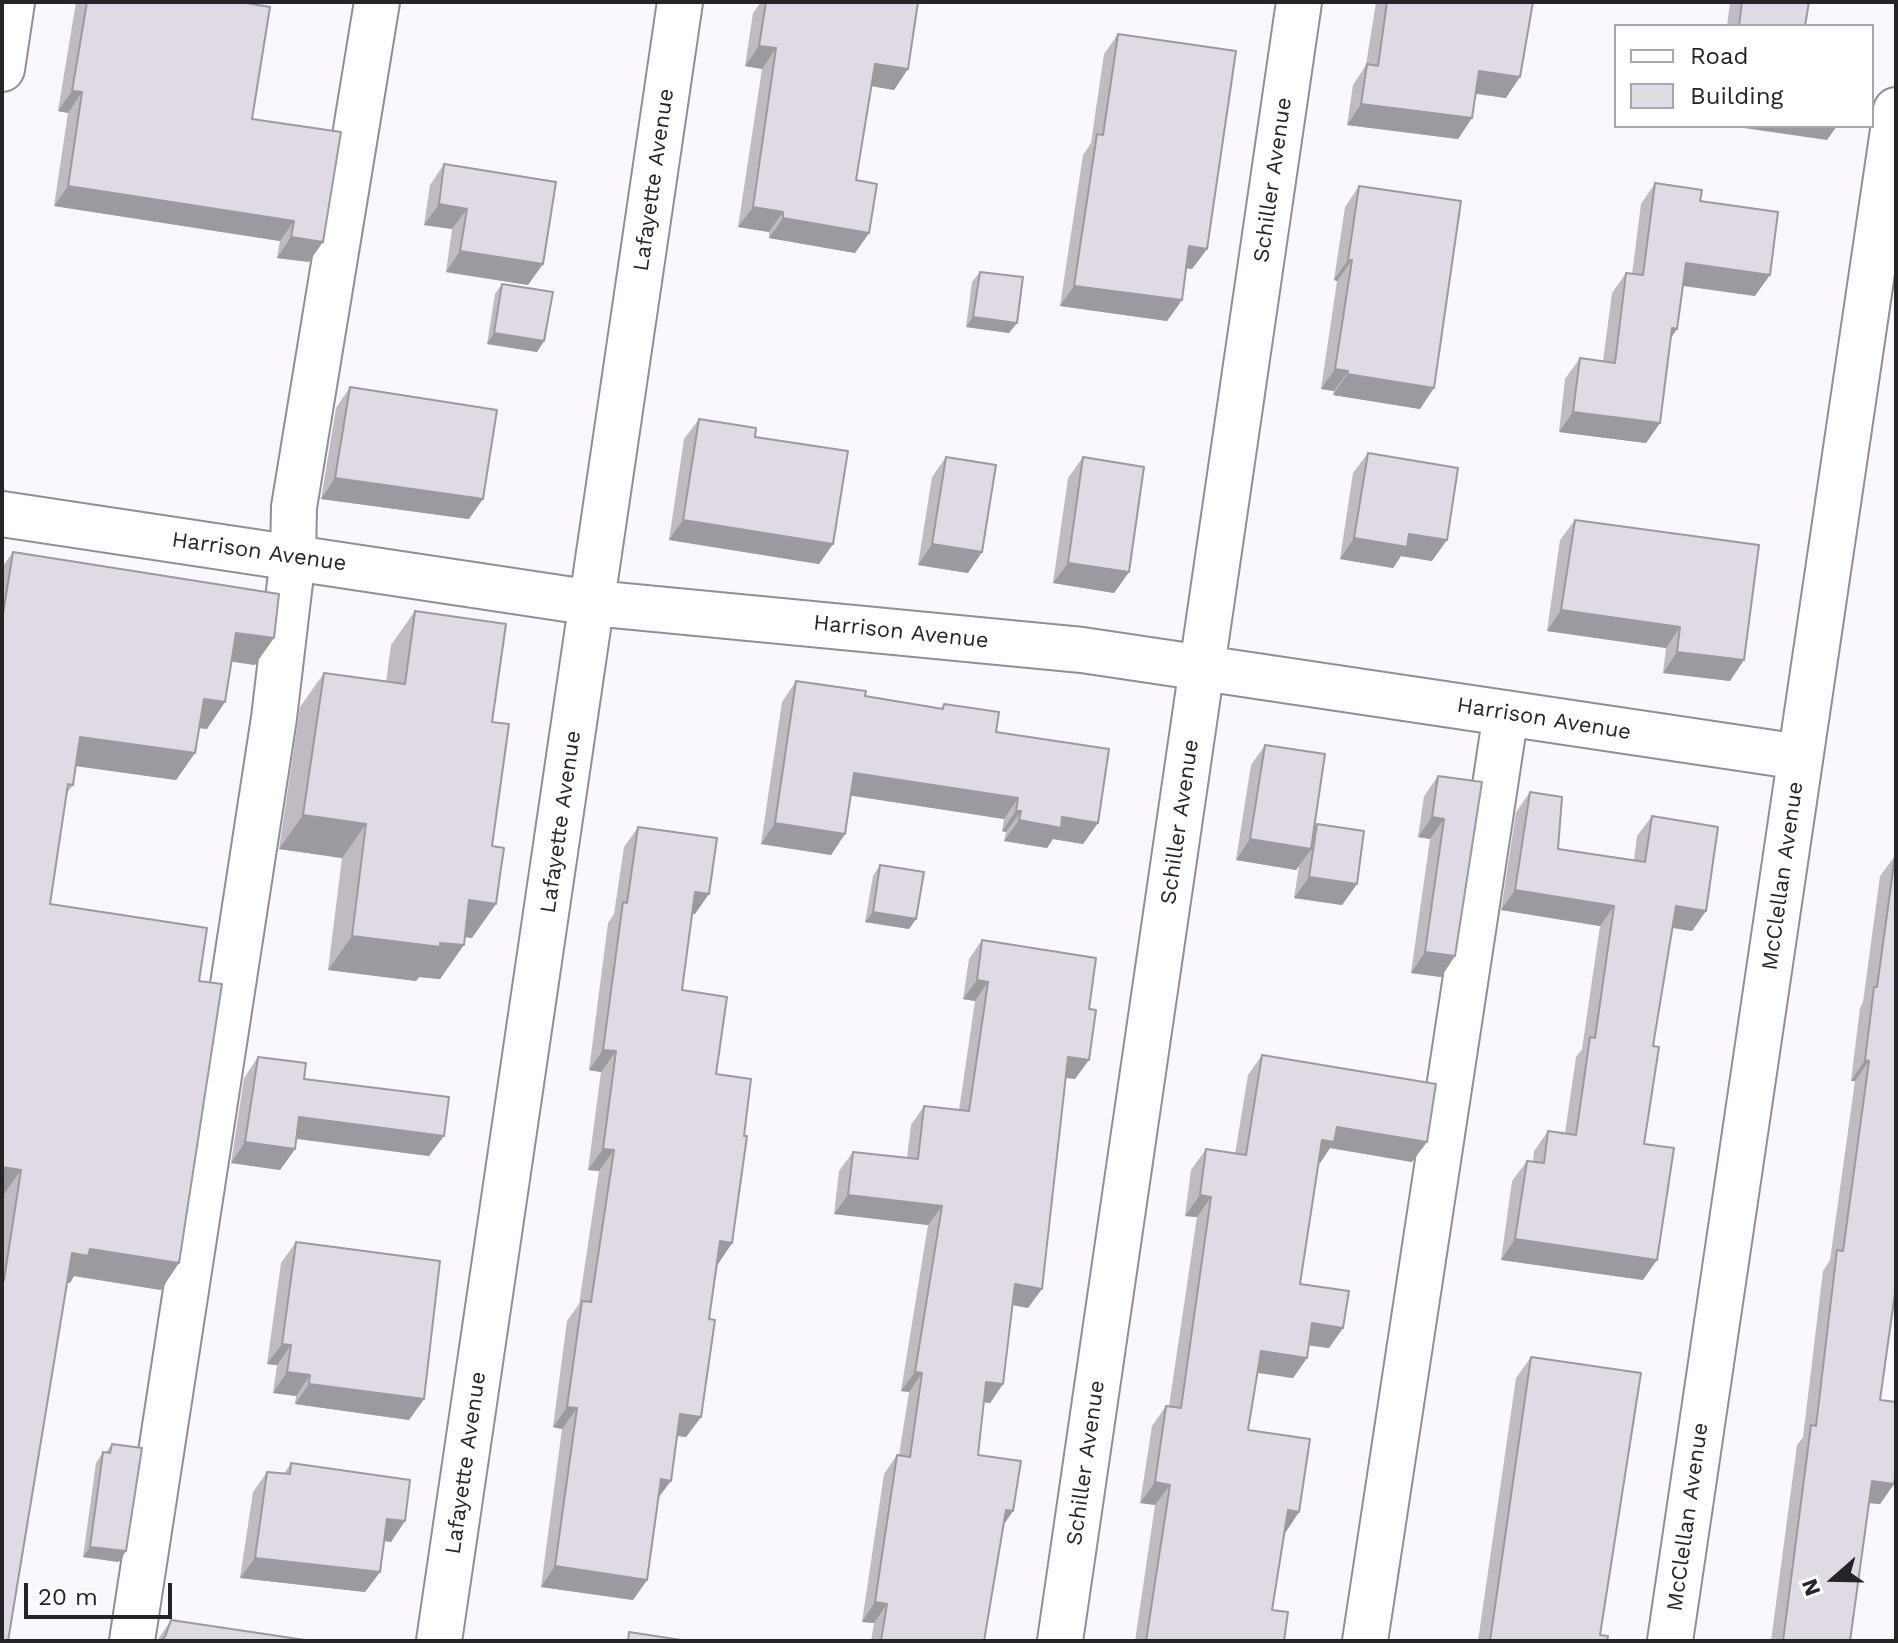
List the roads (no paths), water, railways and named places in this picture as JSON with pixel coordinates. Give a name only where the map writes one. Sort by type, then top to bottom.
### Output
[{"type":"street","points":[[2,69],[12,2]]},
{"type":"street","points":[[132,1641],[272,734],[293,557],[294,507],[377,2]]},
{"type":"street","name":"Lafayette Avenue","points":[[439,1641],[680,2]]},
{"type":"street","name":"Schiller Avenue","points":[[1060,1641],[1299,2]]},
{"type":"street","name":"McClellan Avenue","points":[[1670,1641],[1800,757],[1881,319],[1896,110]]},
{"type":"street","name":"Harrison Avenue","points":[[2,514],[593,603],[1082,650],[1800,757]]},
{"type":"street","points":[[1365,1641],[1506,713]]}]
